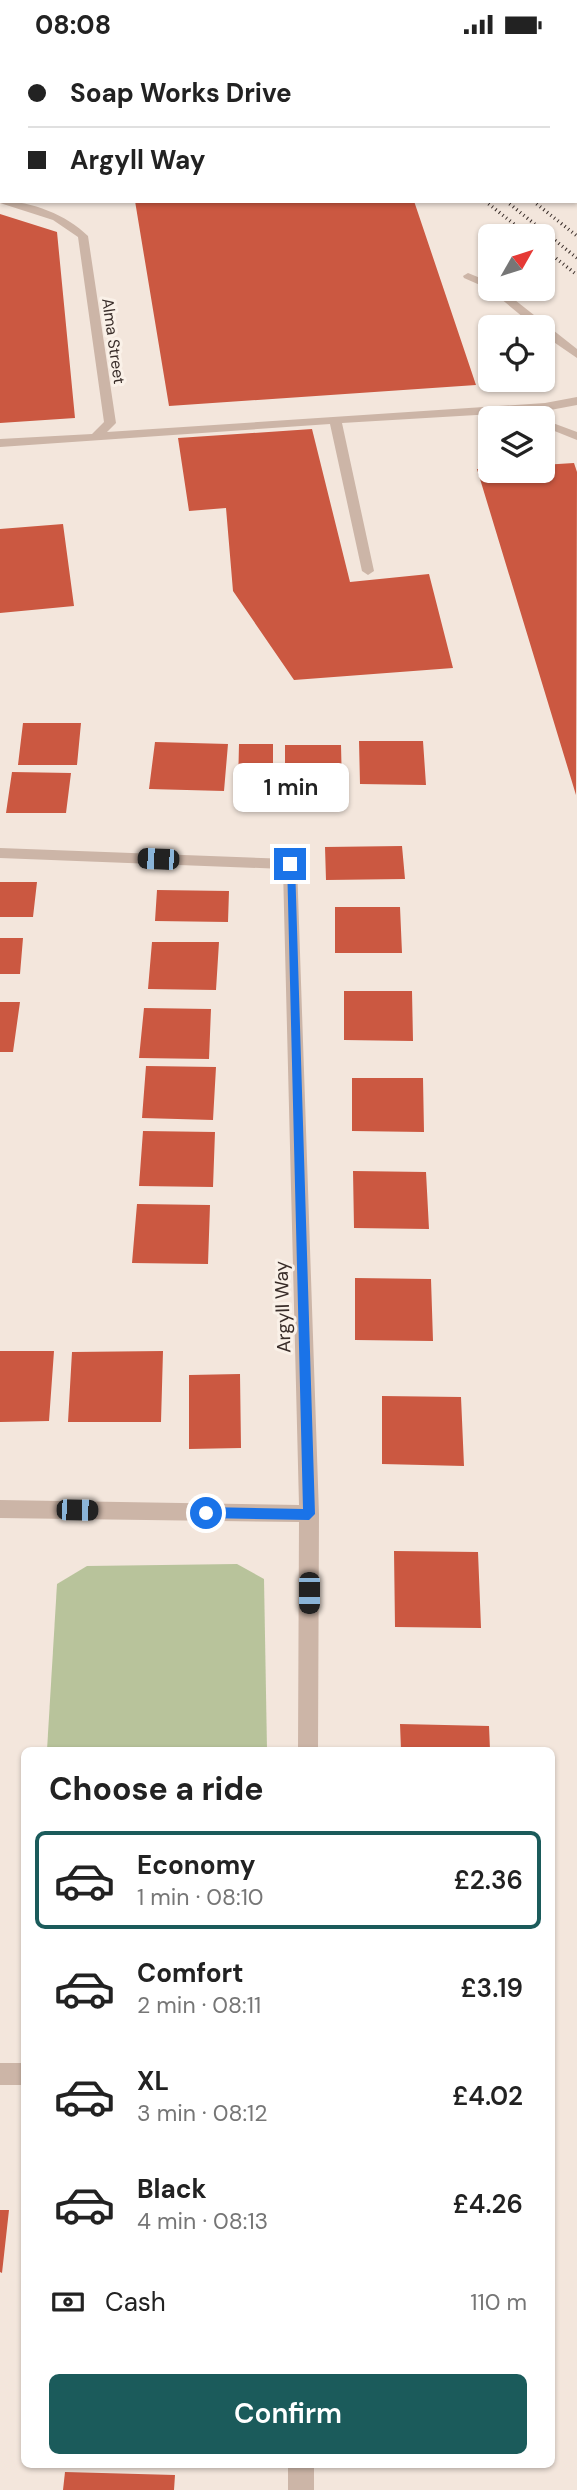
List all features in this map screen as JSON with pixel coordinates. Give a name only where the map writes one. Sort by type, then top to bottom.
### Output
[{"type":"street","name":"Alma Street","points":[[8,203],[57,218],[83,236],[110,423],[95,437]]},
{"type":"street","points":[[468,276],[478,281]]},
{"type":"street","points":[[509,301],[526,315]]},
{"type":"street","points":[[555,338],[577,355]]},
{"type":"street","points":[[550,406],[577,401]]},
{"type":"street","points":[[0,443],[478,411]]},
{"type":"street","points":[[335,420],[369,571]]},
{"type":"street","points":[[555,427],[577,436]]},
{"type":"street","name":"Argyll Way","points":[[0,853],[290,864],[309,1514],[309,1747]]},
{"type":"street","points":[[0,1509],[309,1514]]},
{"type":"street","points":[[0,2074],[21,2074]]},
{"type":"street","points":[[301,2468],[301,2490]]},
{"type":"green space","points":[[237,1564],[264,1579],[267,1747],[47,1747],[57,1584],[87,1566]]},
{"type":"building","points":[[135,203],[415,203],[476,385],[169,406]]},
{"type":"building","points":[[0,214],[57,232],[75,418],[0,423]]},
{"type":"building","points":[[312,429],[350,582],[429,574],[453,668],[294,680],[233,591],[226,508],[189,511],[178,438]]},
{"type":"building","points":[[574,463],[577,472],[576,795],[481,483],[555,483],[555,464]]},
{"type":"building","points":[[63,524],[74,606],[0,613],[0,529]]},
{"type":"building","points":[[23,723],[81,723],[77,765],[18,765]]},
{"type":"building","points":[[359,741],[423,741],[426,785],[360,784]]},
{"type":"building","points":[[155,742],[228,744],[224,791],[149,789]]},
{"type":"building","points":[[239,744],[273,744],[273,787],[238,787]]},
{"type":"building","points":[[285,745],[341,745],[342,786],[285,786]]},
{"type":"building","points":[[12,772],[71,773],[66,813],[6,813]]},
{"type":"building","points":[[402,846],[405,879],[326,880],[325,847]]},
{"type":"building","points":[[0,882],[37,882],[33,917],[0,917]]},
{"type":"building","points":[[157,890],[229,891],[228,922],[155,921]]},
{"type":"building","points":[[335,907],[400,907],[402,953],[335,953]]},
{"type":"building","points":[[0,938],[23,938],[20,974],[0,974]]},
{"type":"building","points":[[152,942],[219,942],[216,990],[148,989]]},
{"type":"building","points":[[344,991],[412,991],[413,1041],[344,1040]]},
{"type":"building","points":[[0,1002],[20,1002],[13,1052],[0,1052]]},
{"type":"building","points":[[144,1008],[211,1009],[209,1059],[139,1058]]},
{"type":"building","points":[[146,1066],[216,1067],[213,1120],[142,1118]]},
{"type":"building","points":[[352,1078],[423,1078],[424,1132],[352,1131]]},
{"type":"building","points":[[143,1131],[215,1132],[213,1187],[139,1186]]},
{"type":"building","points":[[353,1171],[426,1172],[429,1229],[354,1228]]},
{"type":"building","points":[[137,1204],[210,1205],[208,1264],[132,1263]]},
{"type":"building","points":[[355,1278],[431,1279],[433,1341],[355,1340]]},
{"type":"building","points":[[0,1351],[54,1351],[49,1421],[0,1422]]},
{"type":"building","points":[[163,1351],[161,1422],[68,1422],[72,1352]]},
{"type":"building","points":[[240,1374],[241,1448],[189,1449],[189,1375]]},
{"type":"building","points":[[382,1396],[461,1397],[464,1466],[382,1464]]},
{"type":"building","points":[[394,1551],[478,1552],[481,1628],[395,1627]]},
{"type":"building","points":[[400,1724],[489,1726],[490,1747],[401,1747]]},
{"type":"building","points":[[0,2210],[9,2210],[2,2273],[0,2272]]},
{"type":"building","points":[[65,2472],[175,2475],[174,2490],[63,2490]]},
{"type":"railway","points":[[488,203],[514,224]]},
{"type":"railway","points":[[508,203],[577,258]]},
{"type":"railway","points":[[536,203],[577,236]]},
{"type":"railway","points":[[555,257],[577,275]]},
{"type":"route","points":[[206,1513],[309,1514],[290,864]]}]
